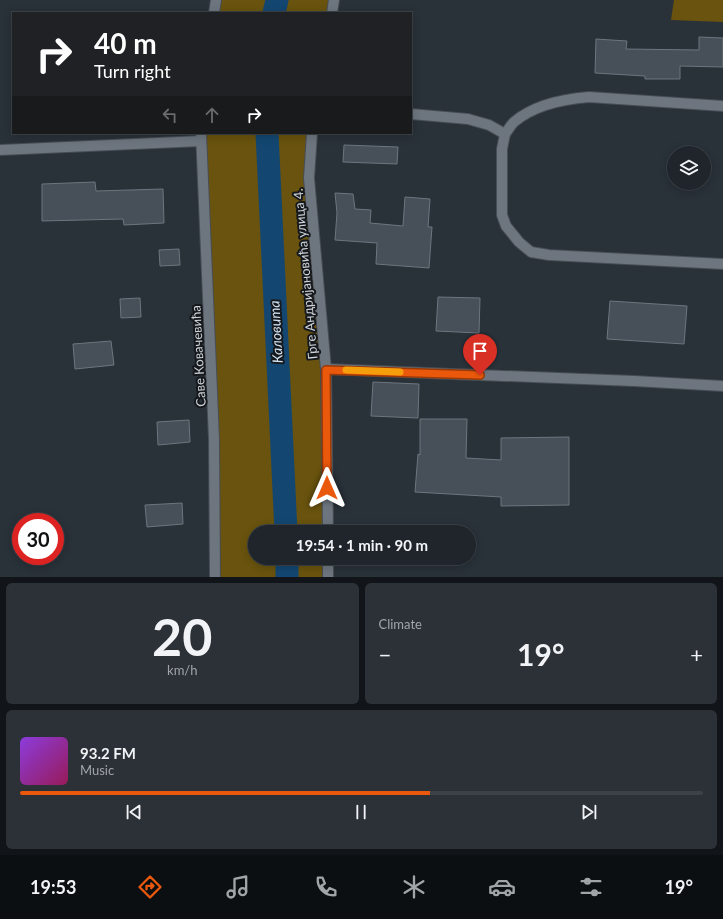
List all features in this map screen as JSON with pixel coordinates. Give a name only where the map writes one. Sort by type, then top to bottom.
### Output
[{"type":"street","points":[[214,12],[216,0]]},
{"type":"street","points":[[332,12],[334,0]]},
{"type":"street","points":[[723,106],[588,97],[575,98],[549,104],[531,111],[514,122],[505,134],[502,149],[502,215],[506,226],[519,242],[531,252],[549,255],[723,264]]},
{"type":"street","points":[[412,114],[468,118],[489,125],[505,134]]},
{"type":"street","name":"Грге Андријановића улица 4.","points":[[312,134],[309,178],[326,370],[328,525]]},
{"type":"street","points":[[0,150],[201,137]]},
{"type":"street","name":"Саве Ковачевића","points":[[201,137],[214,439],[215,577]]},
{"type":"street","points":[[326,370],[634,380],[723,386]]},
{"type":"street","points":[[328,565],[328,577]]},
{"type":"shaded area","points":[[217,0],[334,0],[332,12],[214,12]]},
{"type":"shaded area","points":[[674,0],[723,0],[723,22],[671,20]]},
{"type":"shaded area","points":[[201,134],[312,134],[310,148],[326,369],[328,525],[248,525],[248,565],[328,565],[328,577],[215,577]]},
{"type":"building","points":[[699,37],[723,38],[723,67],[680,66],[680,79],[645,79],[645,76],[595,73],[596,39],[627,41],[626,49],[699,50]]},
{"type":"building","points":[[344,145],[398,147],[397,164],[343,162]]},
{"type":"building","points":[[95,182],[96,191],[163,189],[164,223],[124,225],[123,219],[42,221],[42,184]]},
{"type":"building","points":[[335,193],[353,194],[355,209],[371,210],[370,223],[403,226],[405,197],[430,199],[428,227],[432,227],[429,268],[376,264],[377,243],[335,240],[337,213]]},
{"type":"building","points":[[179,249],[180,265],[160,266],[159,250]]},
{"type":"building","points":[[438,297],[480,298],[479,333],[436,331]]},
{"type":"building","points":[[140,298],[141,317],[121,318],[120,299]]},
{"type":"building","points":[[610,301],[687,306],[684,344],[607,339]]},
{"type":"building","points":[[111,341],[114,365],[75,369],[73,344]]},
{"type":"building","points":[[373,382],[419,384],[418,418],[371,416]]},
{"type":"building","points":[[420,419],[467,419],[466,458],[501,460],[501,438],[569,437],[569,505],[501,506],[501,497],[415,492],[418,454],[420,455]]},
{"type":"building","points":[[189,420],[190,442],[158,445],[157,422]]},
{"type":"building","points":[[182,503],[183,524],[147,527],[145,505]]},
{"type":"waterway","name":"Каловита","points":[[274,12],[277,0]]},
{"type":"waterway","name":"Каловита","points":[[267,134],[286,525]]},
{"type":"waterway","name":"Каловита","points":[[287,565],[287,577]]},
{"type":"slow traffic","points":[[346,370],[400,372]]},
{"type":"route","points":[[327,488],[326,370],[480,375]]}]
